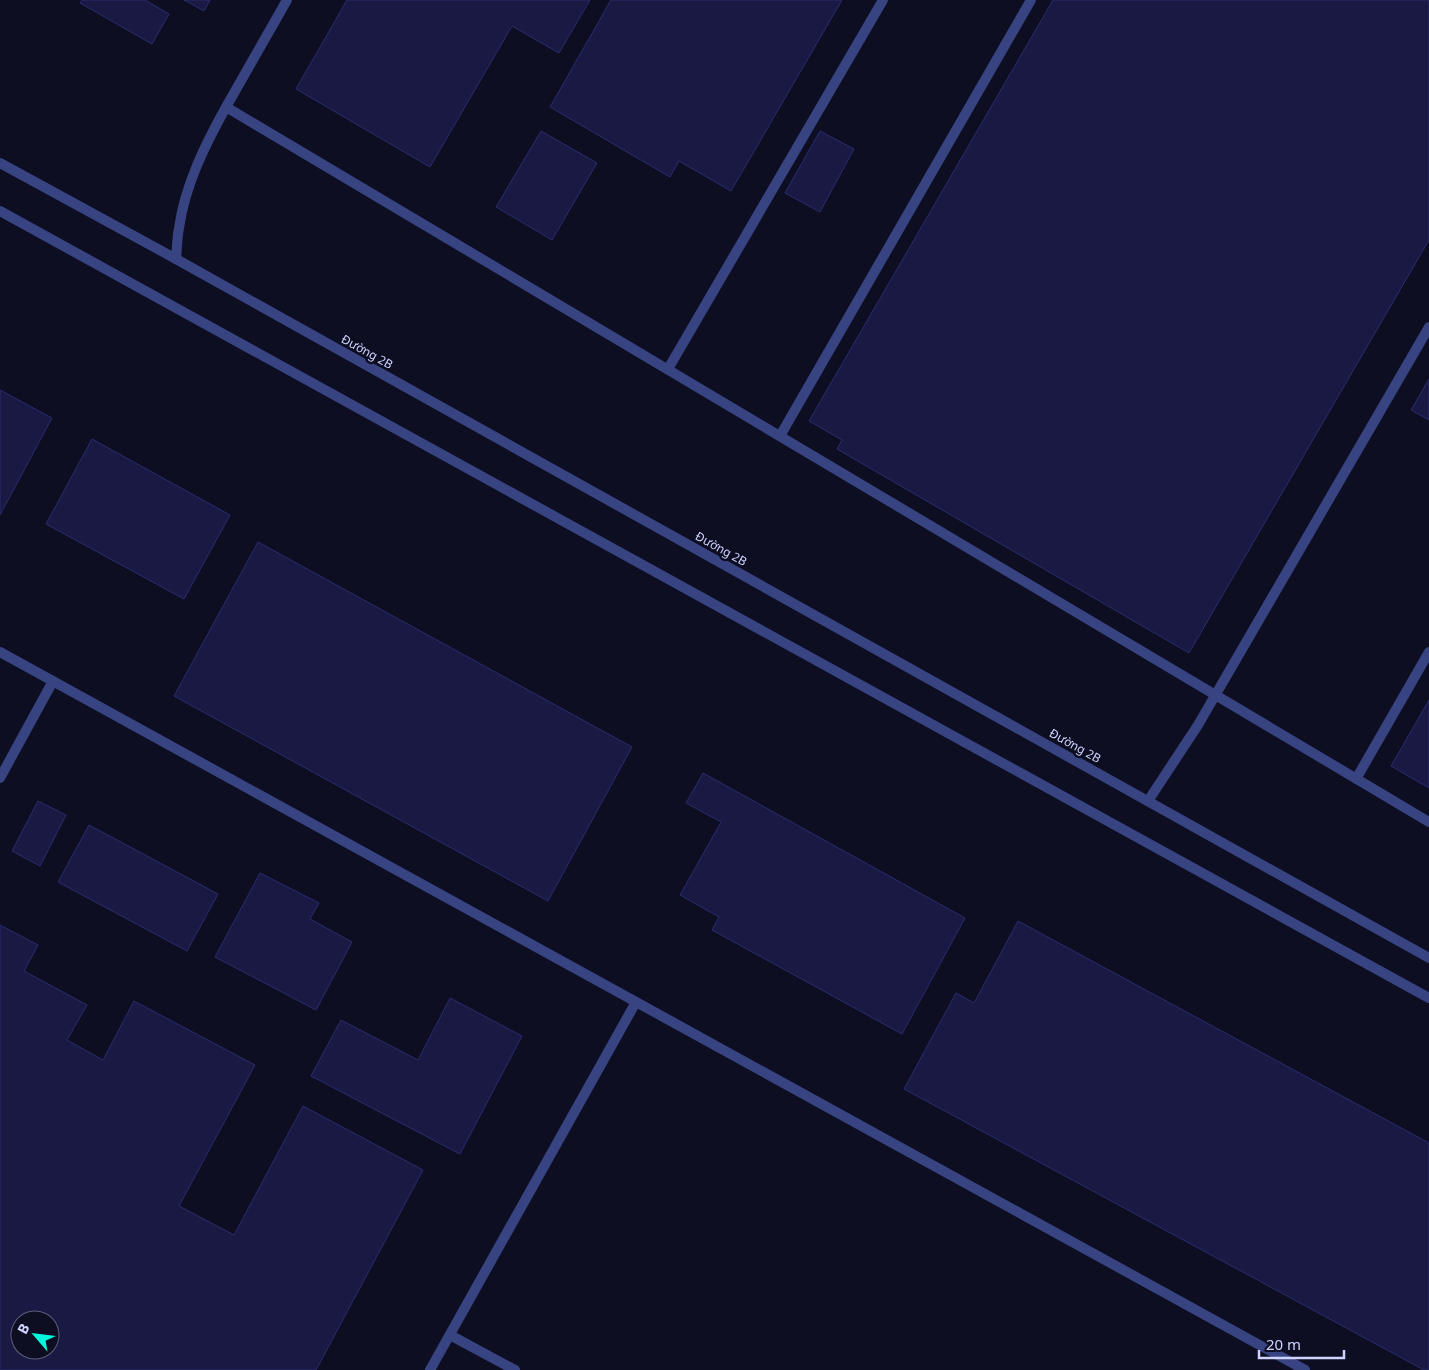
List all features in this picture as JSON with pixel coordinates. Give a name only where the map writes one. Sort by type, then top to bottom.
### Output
[{"type":"street","points":[[176,259],[179,227],[196,165],[210,135],[288,0]]},
{"type":"street","points":[[668,369],[883,0]]},
{"type":"street","points":[[780,436],[1032,0]]},
{"type":"street","points":[[226,107],[1429,822]]},
{"type":"street","name":"Đường 2B","points":[[0,163],[176,259],[1429,958]]},
{"type":"street","points":[[0,211],[1429,998]]},
{"type":"street","points":[[1148,801],[1198,725],[1429,327]]},
{"type":"street","points":[[0,652],[1305,1370]]},
{"type":"street","points":[[1356,779],[1429,652]]},
{"type":"street","points":[[0,778],[53,681]]},
{"type":"street","points":[[430,1370],[636,1002]]},
{"type":"street","points":[[450,1335],[515,1370]]},
{"type":"building","points":[[82,0],[145,0],[169,14],[152,44],[80,3]]},
{"type":"building","points":[[184,0],[210,0],[204,11]]},
{"type":"building","points":[[347,0],[590,0],[559,53],[512,26],[430,167],[296,89]]},
{"type":"building","points":[[611,0],[842,0],[731,191],[679,161],[670,177],[550,107]]},
{"type":"building","points":[[1053,0],[1429,0],[1429,240],[1189,653],[837,449],[842,440],[809,421]]},
{"type":"building","points":[[541,131],[597,163],[552,240],[496,207]]},
{"type":"building","points":[[820,131],[854,149],[820,212],[785,193]]},
{"type":"building","points":[[1429,379],[1429,420],[1411,410]]},
{"type":"building","points":[[0,390],[52,418],[0,515]]},
{"type":"building","points":[[92,439],[230,515],[184,599],[46,524]]},
{"type":"building","points":[[258,542],[632,747],[548,901],[174,696]]},
{"type":"building","points":[[1429,700],[1429,788],[1391,766]]},
{"type":"building","points":[[703,773],[965,918],[902,1034],[712,930],[719,917],[680,895],[721,822],[686,803]]},
{"type":"building","points":[[38,801],[66,815],[40,866],[12,851]]},
{"type":"building","points":[[89,825],[218,894],[187,951],[58,882]]},
{"type":"building","points":[[260,873],[319,903],[310,919],[352,942],[316,1010],[215,957]]},
{"type":"building","points":[[1018,921],[1429,1143],[1429,1370],[1424,1370],[904,1089],[956,993],[974,1003]]},
{"type":"building","points":[[0,925],[38,945],[24,971],[87,1005],[67,1040],[103,1060],[134,1001],[255,1065],[179,1206],[234,1235],[303,1106],[423,1170],[316,1370],[0,1370]]},
{"type":"building","points":[[450,998],[522,1036],[460,1154],[311,1076],[341,1020],[418,1060]]}]
